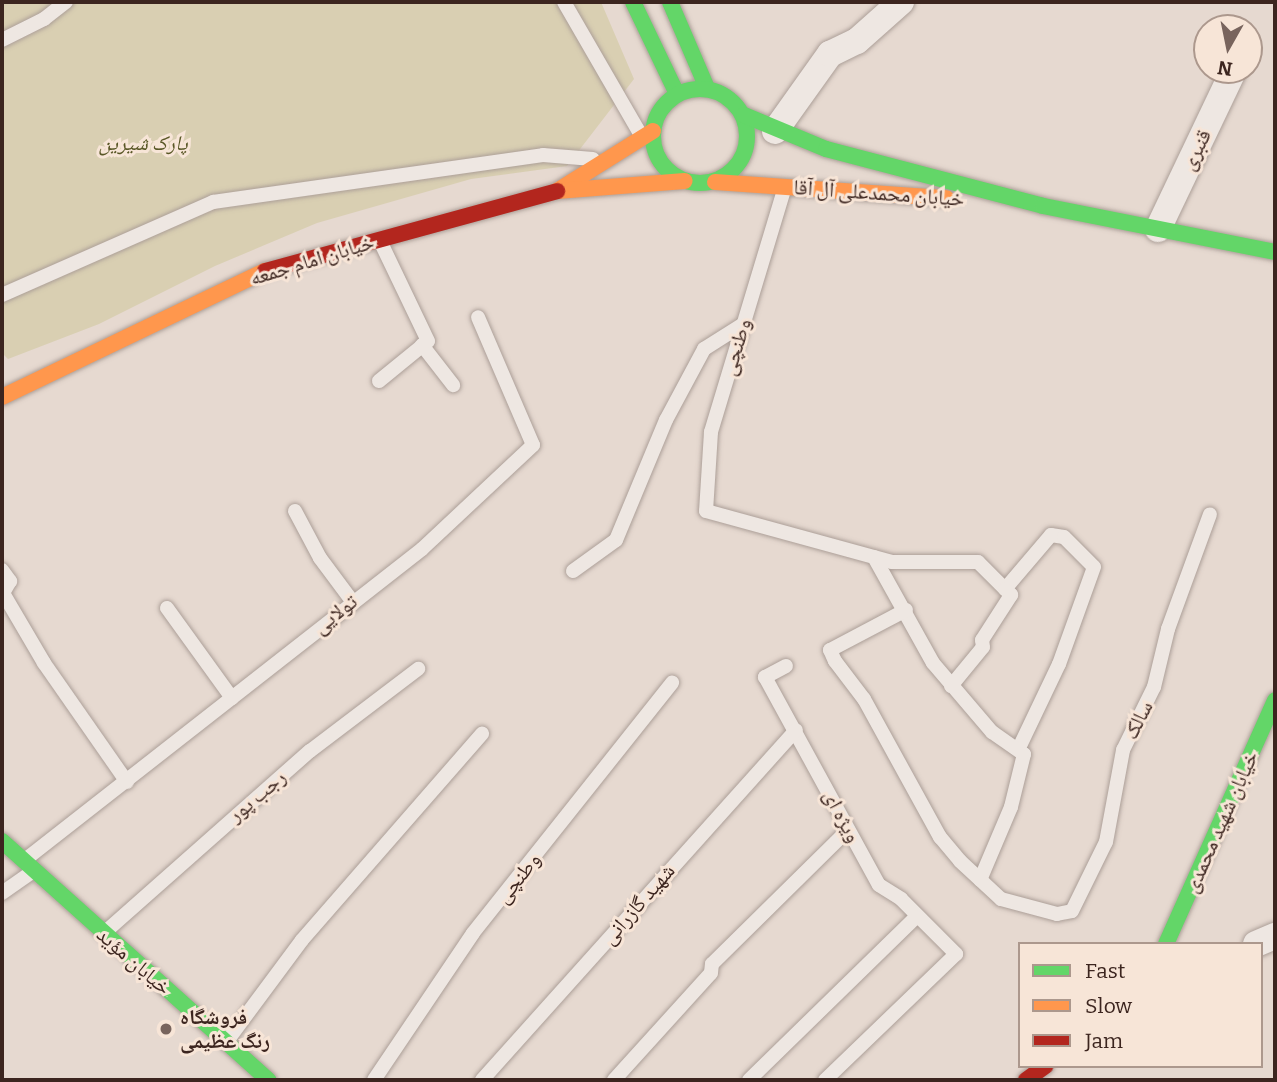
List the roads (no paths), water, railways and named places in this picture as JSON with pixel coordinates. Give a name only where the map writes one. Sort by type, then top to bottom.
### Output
[{"type":"street","points":[[633,2],[677,94]]},
{"type":"street","points":[[775,131],[830,54],[858,41],[901,2]]},
{"type":"street","points":[[680,7],[707,88]]},
{"type":"street","name":"قنبری","points":[[1158,229],[1227,84]]},
{"type":"street","points":[[707,88],[735,103],[744,115],[748,131],[741,162],[715,182],[685,181],[660,162],[648,135],[665,103],[677,94],[707,88]]},
{"type":"street","name":"خیابان محمدعلی آل آقا","points":[[744,115],[775,131],[826,149],[1043,206],[1275,252]]},
{"type":"street","name":"خیابان امام جمعه","points":[[557,191],[648,135]]},
{"type":"street","name":"خیابان امام جمعه","points":[[2,397],[263,271],[557,191],[685,181]]},
{"type":"street","name":"خیابان محمدعلی آل آقا","points":[[715,182],[1043,206]]},
{"type":"street","name":"خیابان شهید محمدی","points":[[1167,942],[1275,700]]},
{"type":"street","name":"خیابان مؤید","points":[[2,841],[268,1080]]},
{"type":"street","points":[[1026,1080],[1042,1068]]},
{"type":"lane","points":[[2,40],[44,19],[66,2]]},
{"type":"lane","points":[[564,2],[648,135]]},
{"type":"lane","points":[[2,295],[213,202],[543,155],[608,160]]},
{"type":"lane","name":"وطنچی","points":[[785,187],[711,432],[706,511],[874,557]]},
{"type":"lane","points":[[379,381],[428,341],[380,239]]},
{"type":"lane","name":"تولایی","points":[[2,893],[28,867],[127,782],[352,601],[422,549],[533,445],[478,317]]},
{"type":"lane","points":[[573,571],[616,540],[667,420],[704,349],[742,325]]},
{"type":"lane","points":[[422,345],[453,385]]},
{"type":"lane","points":[[295,511],[352,601]]},
{"type":"lane","name":"سالک","points":[[979,880],[1001,900],[1057,914],[1072,911],[1106,842],[1123,750],[1154,687],[1168,629],[1210,514]]},
{"type":"lane","points":[[1005,589],[1051,535],[1064,537],[1094,567],[1059,664],[1018,750]]},
{"type":"lane","points":[[874,557],[892,562],[978,562],[1011,595],[982,640],[983,647],[951,686]]},
{"type":"lane","points":[[874,557],[906,610],[918,640],[951,686],[992,733],[1024,754],[1011,807],[979,880],[940,837],[864,699],[830,650],[906,610]]},
{"type":"lane","points":[[2,570],[10,580],[3,593],[44,663],[127,782]]},
{"type":"lane","points":[[167,608],[232,698]]},
{"type":"lane","name":"ویژه ای","points":[[786,666],[765,677],[879,885],[956,954],[825,1080]]},
{"type":"lane","name":"رجب پور","points":[[103,934],[301,759],[418,669]]},
{"type":"lane","name":"وطنچی","points":[[374,1080],[473,933],[672,683]]},
{"type":"lane","name":"شهید گازرانی","points":[[482,1080],[796,730]]},
{"type":"lane","points":[[226,1042],[302,940],[482,734]]},
{"type":"lane","points":[[614,1080],[711,973],[712,964],[848,830]]},
{"type":"lane","points":[[749,1080],[916,917]]},
{"type":"place","name":"فروشگاه رنگ عظیمی","points":[[166,1029]]},
{"type":"park label","name":"پارک شیرین","points":[[143,143]]}]
